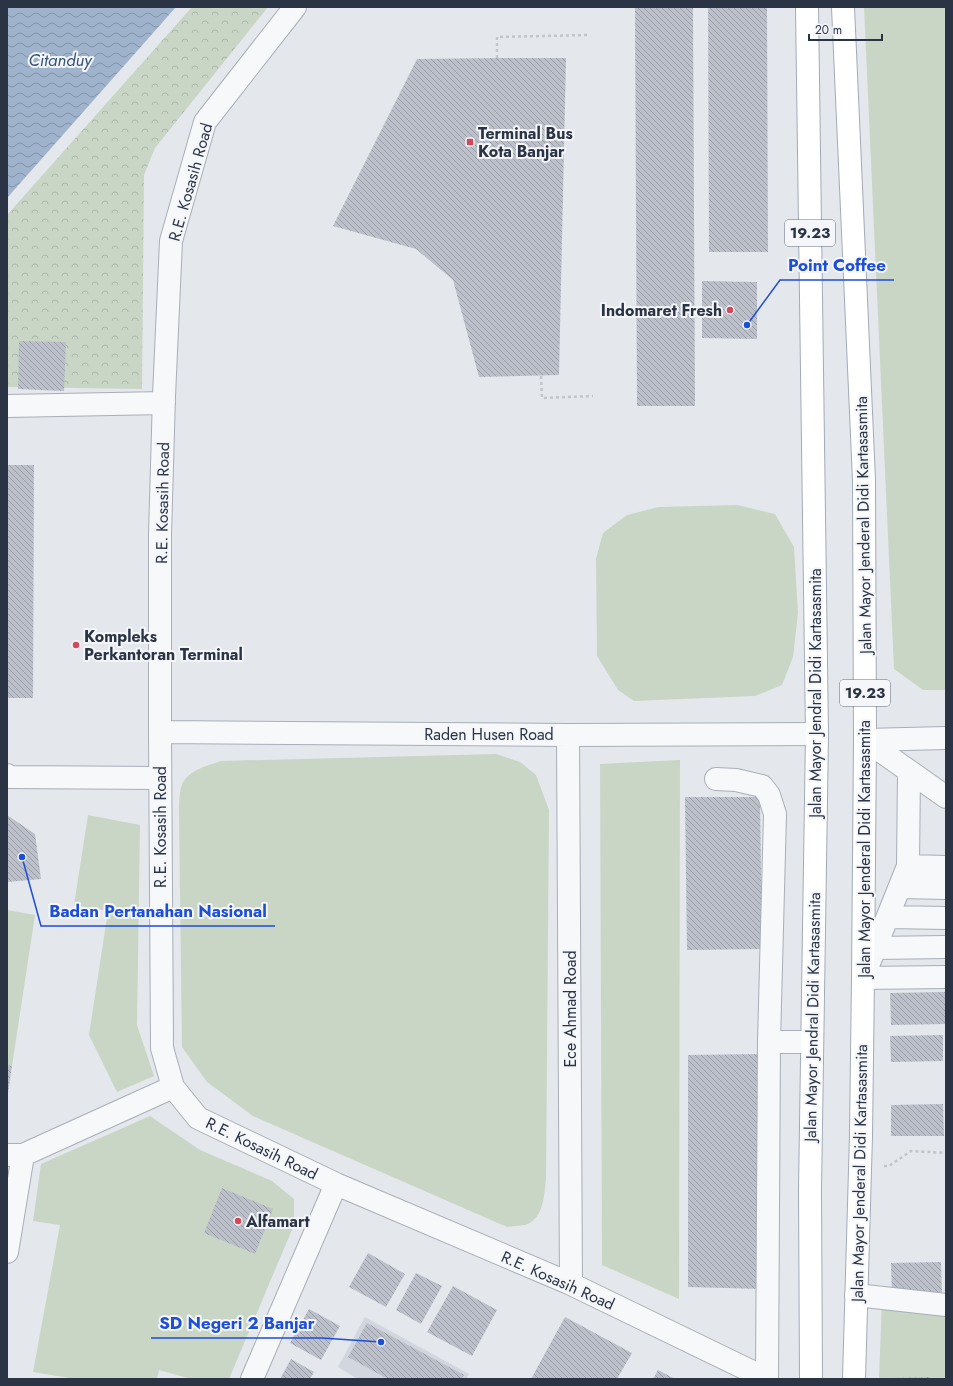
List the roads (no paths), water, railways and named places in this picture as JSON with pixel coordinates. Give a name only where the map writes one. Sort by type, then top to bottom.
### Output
[{"type":"main road","name":"Jalan Mayor Jendral Didi Kartasasmita","points":[[807,7],[817,734],[810,1190],[811,1379]]},
{"type":"main road","name":"Jalan Mayor Jenderal Didi Kartasasmita","points":[[843,7],[864,480],[865,740],[863,978],[854,1379]]},
{"type":"street","name":"R.E. Kosasih Road","points":[[295,7],[205,122],[171,241],[160,543],[160,778],[162,1048],[173,1087],[198,1118],[336,1184],[571,1284],[767,1379]]},
{"type":"street","points":[[7,406],[164,403]]},
{"type":"street","name":"Raden Husen Road","points":[[160,732],[568,735],[817,734]]},
{"type":"street","name":"Ece Ahmad Road","points":[[568,735],[571,1284]]},
{"type":"street","points":[[865,740],[946,738]]},
{"type":"street","points":[[865,740],[946,797]]},
{"type":"street","points":[[909,771],[908,866],[863,978],[946,977]]},
{"type":"street","points":[[7,775],[8,777],[160,778]]},
{"type":"street","points":[[716,779],[736,780],[762,786],[769,796],[775,814],[769,1042],[767,1379]]},
{"type":"street","points":[[908,866],[946,867]]},
{"type":"street","points":[[900,887],[946,888]]},
{"type":"street","points":[[888,917],[946,918]]},
{"type":"street","points":[[875,948],[946,947]]},
{"type":"street","points":[[769,1042],[812,1042]]},
{"type":"street","points":[[7,1252],[15,1155],[173,1087]]},
{"type":"street","points":[[252,1379],[336,1184]]},
{"type":"street","points":[[856,1295],[946,1305]]},
{"type":"water","name":"Citanduy","points":[[7,7],[176,7],[7,198]]},
{"type":"place","name":"Terminal Bus Kota Banjar","points":[[470,142]]},
{"type":"place","name":"Indomaret Fresh","points":[[730,310]]},
{"type":"place","name":"Point Coffee","points":[[747,325]]},
{"type":"place","name":"Kompleks Perkantoran Terminal","points":[[76,645]]},
{"type":"place","name":"Badan Pertanahan Nasional","points":[[22,857]]},
{"type":"place","name":"Alfamart","points":[[238,1221]]},
{"type":"place","name":"SD Negeri 2 Banjar","points":[[381,1342]]}]
